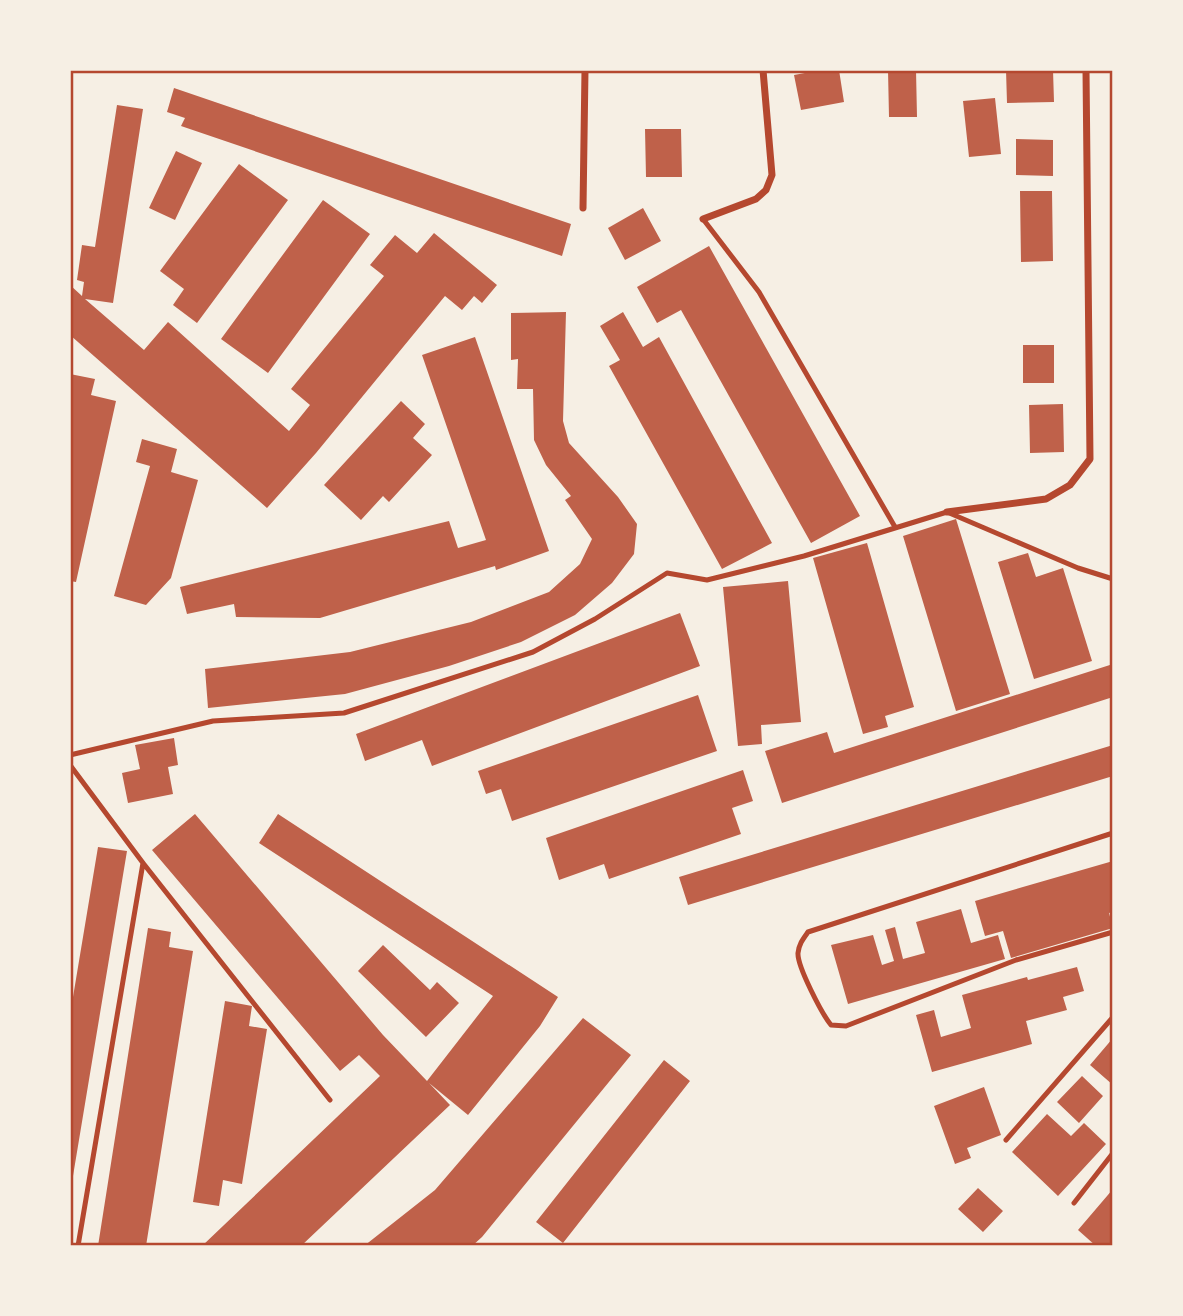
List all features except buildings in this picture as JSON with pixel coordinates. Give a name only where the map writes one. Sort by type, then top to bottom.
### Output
[{"type":"street","points":[[583,208],[585,70]]},
{"type":"street","points":[[703,219],[756,199],[769,183],[772,175],[763,70]]},
{"type":"street","points":[[947,512],[1046,499],[1070,485],[1090,459],[1086,70]]},
{"type":"lane","points":[[703,219],[759,292],[895,527]]},
{"type":"lane","points":[[70,755],[213,721],[344,713],[533,652],[595,619],[667,573],[707,580],[804,556],[947,512],[1078,568],[1113,579]]},
{"type":"lane","points":[[70,765],[330,1100]]},
{"type":"lane","points":[[1113,833],[808,932],[797,955],[820,1012],[831,1025],[846,1026],[1016,960],[1113,932]]},
{"type":"lane","points":[[78,1246],[144,863]]},
{"type":"lane","points":[[1006,1140],[1113,1017]]},
{"type":"lane","points":[[1074,1203],[1113,1153]]}]
